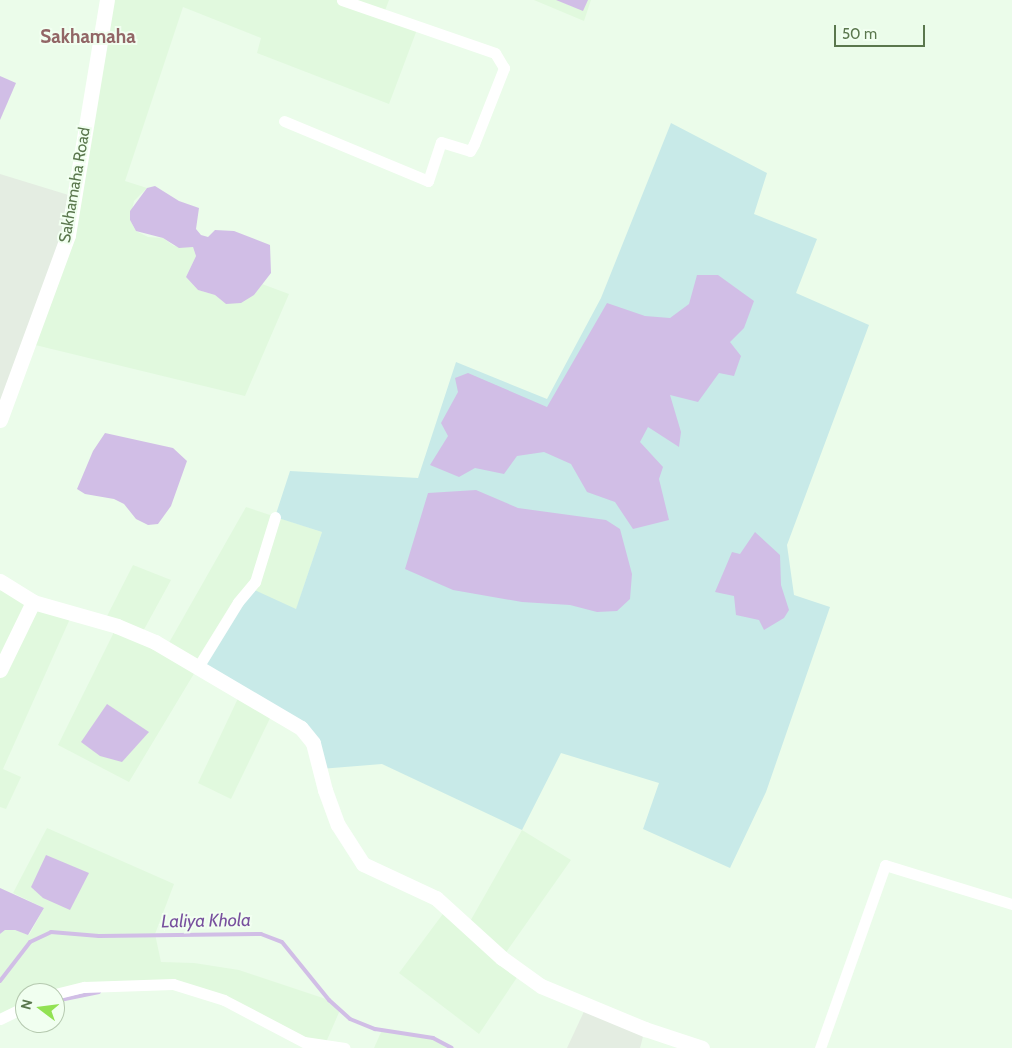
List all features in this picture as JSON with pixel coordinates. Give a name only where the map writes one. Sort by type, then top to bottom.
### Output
[{"type":"street","name":"Sakhamaha Road","points":[[0,420],[68,235],[107,0]]},
{"type":"street","points":[[284,121],[428,181],[441,142],[470,151],[474,144],[504,68],[495,53],[342,0]]},
{"type":"street","points":[[198,667],[238,602],[255,582],[275,517]]},
{"type":"street","points":[[0,581],[34,602],[131,631],[198,667],[308,736],[316,751],[324,790],[338,824],[363,864],[436,898],[502,958],[541,986],[645,1029],[702,1048]]},
{"type":"street","points":[[0,670],[34,602]]},
{"type":"street","points":[[820,1048],[885,865],[1012,904]]},
{"type":"street","points":[[65,992],[84,987],[173,984],[224,1000],[304,1042],[345,1048]]},
{"type":"street","points":[[0,1019],[15,1011]]},
{"type":"shaded area","points":[[107,0],[389,0],[383,16],[418,27],[389,104],[257,53],[261,38],[183,7],[125,181],[147,188],[134,201],[130,220],[136,231],[148,237],[163,238],[174,246],[193,247],[196,256],[186,277],[198,290],[215,295],[226,304],[254,295],[262,284],[289,294],[245,396],[27,343],[57,267]]},
{"type":"shaded area","points":[[534,0],[591,0],[584,21]]},
{"type":"shaded area","points":[[556,0],[588,0],[583,11]]},
{"type":"shaded area","points":[[0,76],[16,83],[0,120]]},
{"type":"shaded area","points":[[671,123],[767,173],[754,214],[817,239],[796,293],[869,325],[787,545],[794,595],[830,607],[766,792],[730,868],[643,829],[659,783],[561,753],[522,830],[382,764],[320,769],[313,743],[198,667],[250,588],[296,609],[322,532],[275,517],[290,471],[418,478],[456,362],[547,399],[601,298]]},
{"type":"shaded area","points":[[0,174],[75,197],[0,420]]},
{"type":"shaded area","points":[[155,186],[179,201],[199,208],[196,229],[201,235],[208,237],[215,230],[234,231],[270,245],[271,273],[254,295],[241,303],[226,304],[215,295],[198,290],[186,277],[196,256],[193,247],[179,248],[163,238],[136,231],[130,220],[130,211],[147,188]]},
{"type":"shaded area","points":[[697,275],[718,275],[754,301],[744,328],[730,342],[741,356],[734,376],[719,373],[698,402],[670,395],[681,432],[679,447],[648,427],[640,442],[663,467],[659,479],[669,520],[633,529],[615,502],[587,492],[571,464],[544,452],[517,456],[504,474],[475,468],[459,477],[430,465],[448,436],[441,423],[458,392],[455,378],[468,373],[547,407],[607,303],[645,316],[670,318],[689,304]]},
{"type":"shaded area","points":[[105,433],[173,448],[187,461],[171,506],[158,524],[148,525],[136,519],[124,504],[114,499],[85,494],[77,489],[93,451]]},
{"type":"shaded area","points":[[476,490],[518,508],[606,520],[620,529],[632,574],[630,599],[617,611],[597,612],[570,605],[522,602],[453,590],[405,569],[428,493]]},
{"type":"shaded area","points":[[246,507],[322,532],[296,610],[198,667],[129,782],[58,745],[117,626],[104,622],[133,565],[171,580],[141,635],[166,648]]},
{"type":"shaded area","points":[[755,532],[780,555],[781,585],[789,610],[784,618],[764,630],[759,620],[736,615],[734,596],[715,592],[732,552],[740,554]]},
{"type":"shaded area","points":[[3,584],[73,612],[3,769],[21,777],[6,809],[0,807],[0,592]]},
{"type":"shaded area","points":[[241,692],[273,712],[231,799],[198,783]]},
{"type":"shaded area","points":[[107,704],[149,732],[122,762],[100,756],[81,742]]},
{"type":"shaded area","points":[[47,828],[174,884],[155,934],[161,962],[194,963],[239,970],[329,1000],[340,1010],[324,1047],[173,984],[65,991],[65,983],[15,983],[15,1012],[0,1019],[0,934],[5,930],[15,930],[29,935],[44,908],[13,893]]},
{"type":"shaded area","points":[[522,830],[571,860],[502,958],[520,973],[479,1034],[399,973],[448,907],[468,925]]},
{"type":"shaded area","points":[[46,855],[89,873],[70,910],[43,898],[31,887]]},
{"type":"shaded area","points":[[0,888],[44,908],[28,935],[15,930],[5,930],[0,934]]},
{"type":"shaded area","points":[[587,1005],[645,1029],[640,1048],[567,1048]]},
{"type":"shaded area","points":[[382,1030],[427,1036],[452,1048],[374,1048]]},
{"type":"waterway","name":"Laliya Khola","points":[[0,981],[30,942],[51,932],[99,936],[261,934],[282,942],[329,1000],[350,1019],[375,1029],[433,1038],[452,1048]]},
{"type":"waterway","points":[[65,999],[99,992]]},
{"type":"district","name":"Sakhamaha","points":[[88,37]]}]
